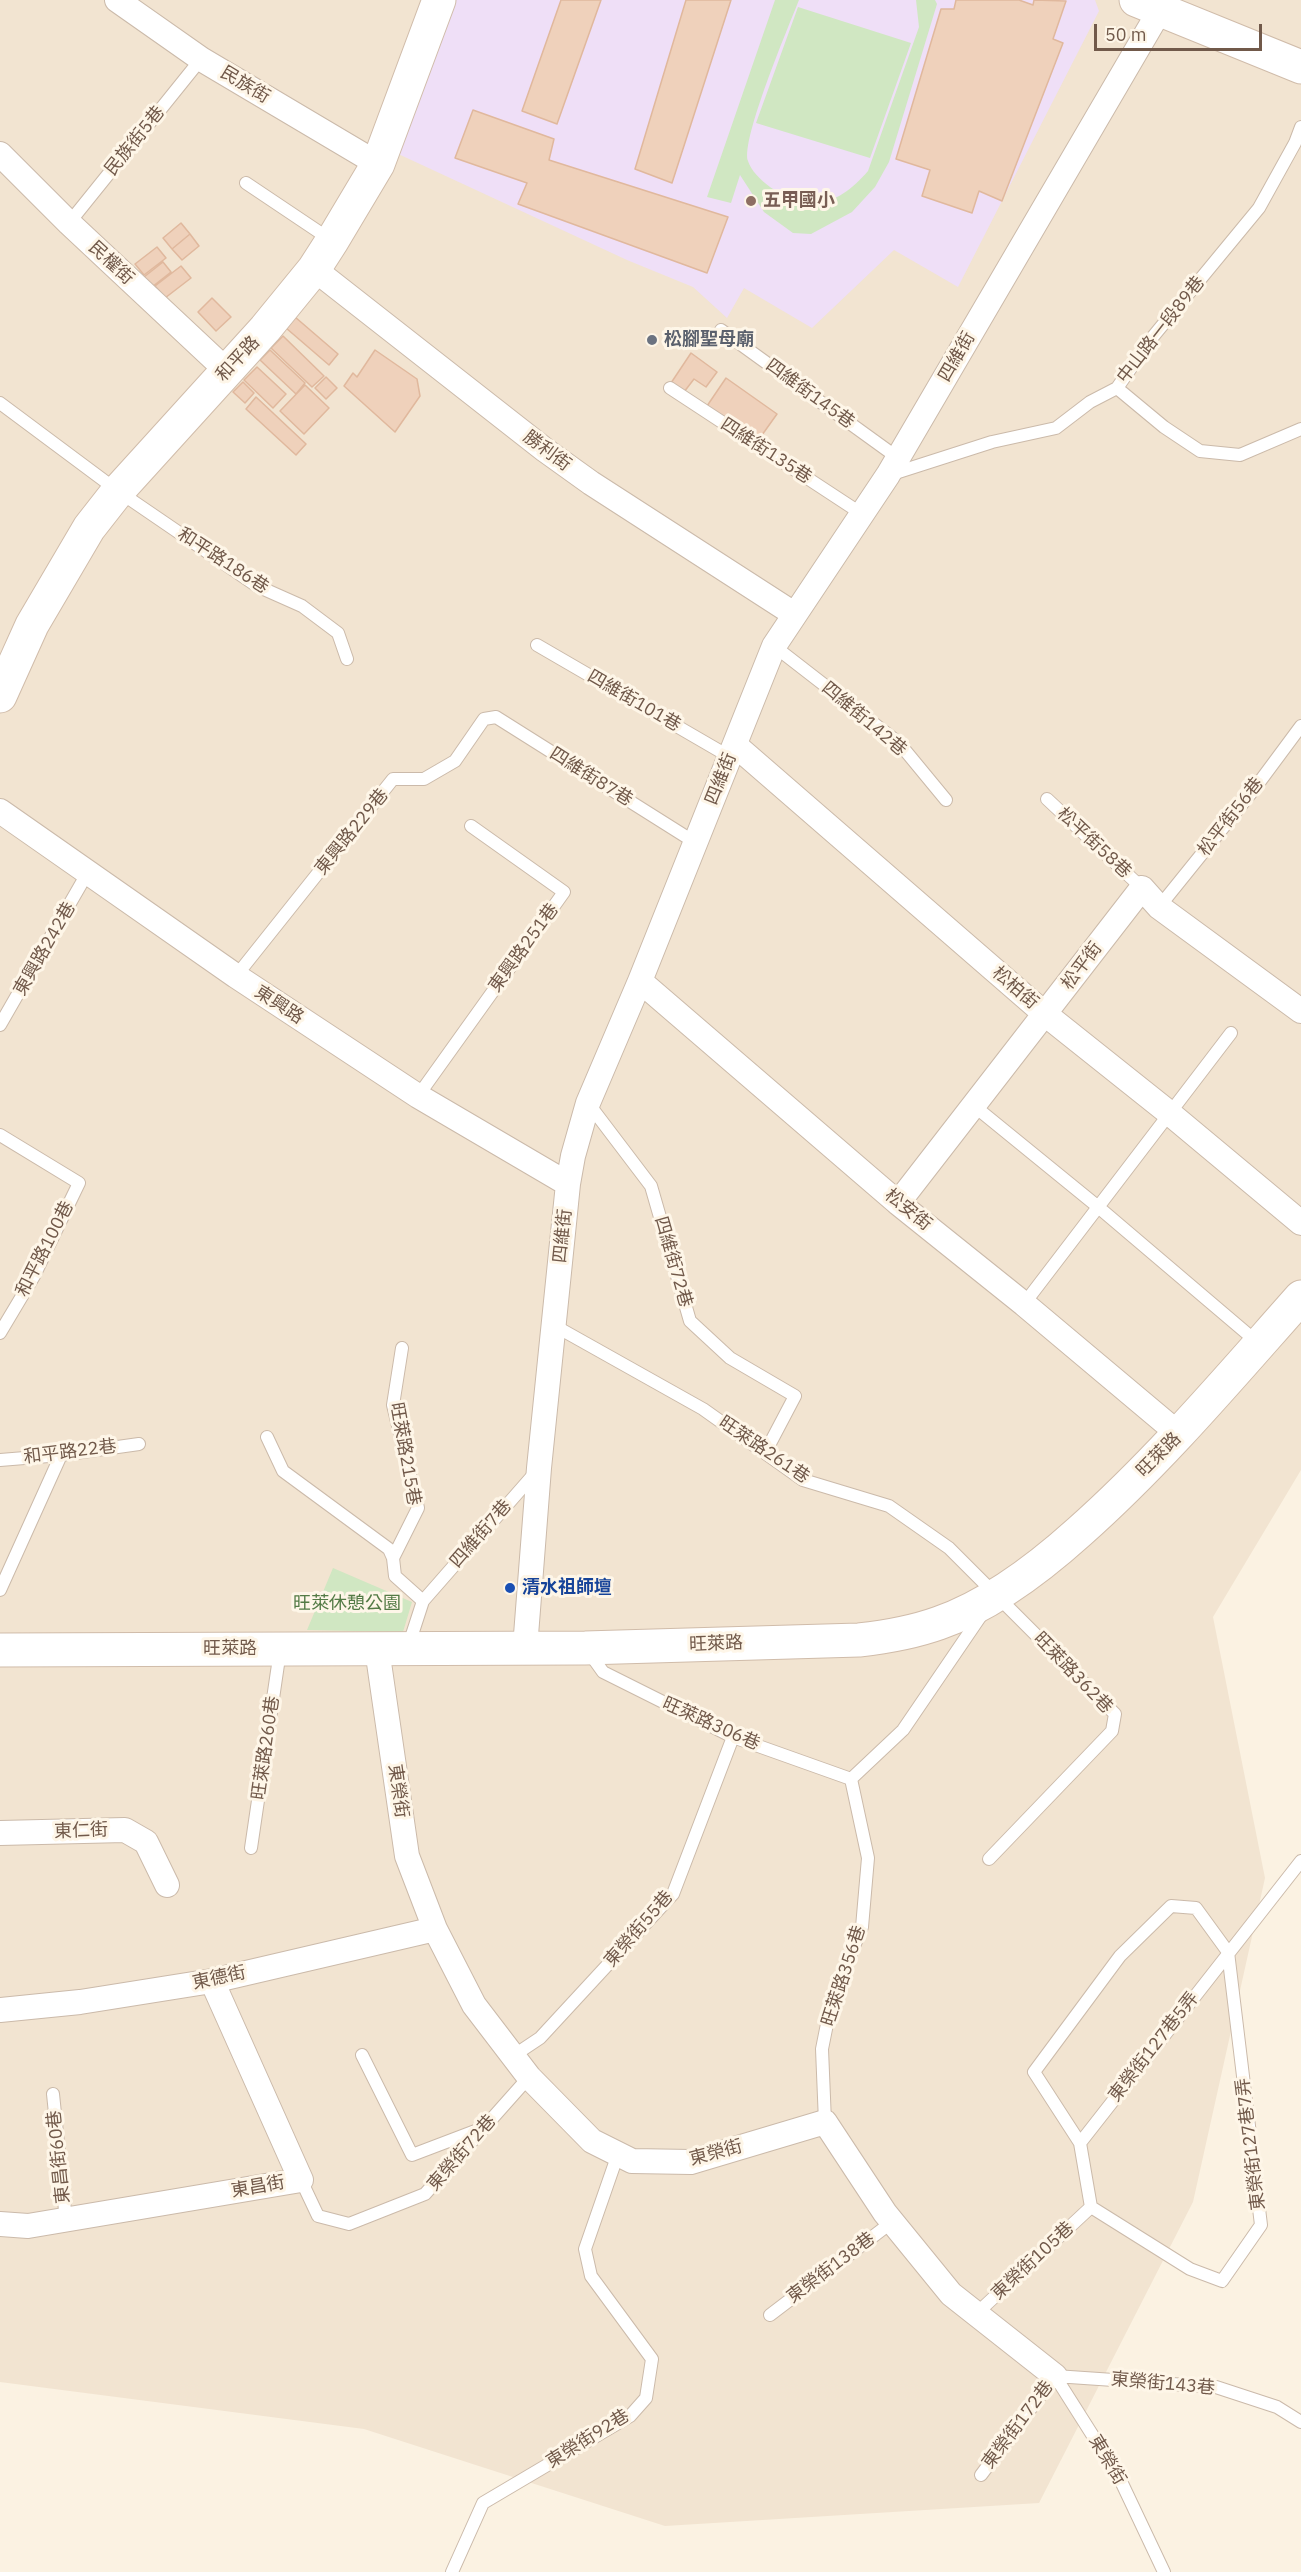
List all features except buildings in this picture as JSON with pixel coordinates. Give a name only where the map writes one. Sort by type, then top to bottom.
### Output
[{"type":"street","name":"民族街","points":[[117,0],[201,59],[378,164]]},
{"type":"street","name":"和平路","points":[[0,696],[32,625],[89,528],[118,491],[265,329],[314,269],[332,241],[378,164],[440,0]]},
{"type":"street","points":[[1155,3],[1301,67]]},
{"type":"street","name":"四維街","points":[[525,1648],[539,1468],[568,1184],[573,1156],[588,1103],[640,981],[774,646],[893,466],[1155,3]]},
{"type":"street","name":"民權街","points":[[0,154],[69,223],[226,370]]},
{"type":"street","name":"勝利街","points":[[314,269],[545,450],[591,483],[794,614]]},
{"type":"street","name":"松柏街","points":[[733,751],[1046,1014],[1301,1223]]},
{"type":"street","name":"東興路","points":[[0,811],[236,976],[418,1096],[568,1184]]},
{"type":"street","points":[[1142,888],[1159,907],[1301,1011]]},
{"type":"street","name":"松平街","points":[[897,1203],[1142,888]]},
{"type":"street","name":"松安街","points":[[640,981],[897,1203],[1024,1304],[1180,1435]]},
{"type":"street","name":"旺萊路","points":[[0,1650],[585,1648],[859,1640],[889,1636],[940,1623],[997,1594],[1054,1555],[1110,1505],[1180,1435],[1301,1297]]},
{"type":"street","name":"東榮街","points":[[392,1649],[406,1856],[435,1929],[474,2005],[529,2077],[592,2141],[632,2162],[691,2162],[825,2122],[892,2222],[951,2294],[1054,2376]]},
{"type":"street","name":"東仁街","points":[[0,1833],[125,1830],[146,1842],[168,1885]]},
{"type":"street","name":"東德街","points":[[0,2010],[80,2002],[212,1981],[435,1929]]},
{"type":"street","name":"東昌街","points":[[0,2224],[28,2226],[301,2180],[212,1981]]},
{"type":"lane","name":"民族街5巷","points":[[69,223],[201,59]]},
{"type":"lane","name":"中山路一段89巷","points":[[893,466],[1056,428],[1090,402],[1118,388],[1151,339],[1259,208],[1301,128]]},
{"type":"lane","points":[[246,183],[332,241]]},
{"type":"lane","name":"四維街145巷","points":[[721,330],[893,466]]},
{"type":"lane","name":"四維街135巷","points":[[670,388],[862,514]]},
{"type":"lane","points":[[1118,388],[1164,427],[1200,451],[1240,455],[1301,429]]},
{"type":"lane","name":"和平路186巷","points":[[0,403],[118,491],[257,586],[302,606],[338,633],[347,658]]},
{"type":"lane","name":"四維街101巷","points":[[537,645],[733,751]]},
{"type":"lane","name":"四維街142巷","points":[[774,646],[899,743],[946,800]]},
{"type":"lane","name":"四維街87巷","points":[[484,719],[496,717],[696,843]]},
{"type":"lane","name":"東興路229巷","points":[[236,976],[393,779],[424,779],[455,761],[484,719]]},
{"type":"lane","name":"松平街56巷","points":[[1159,907],[1255,788],[1301,726]]},
{"type":"lane","name":"松平街58巷","points":[[1047,798],[1142,888]]},
{"type":"lane","name":"東興路251巷","points":[[418,1096],[564,892],[471,826]]},
{"type":"lane","name":"東興路242巷","points":[[0,1025],[88,872]]},
{"type":"lane","points":[[1024,1304],[1168,1112],[1231,1033]]},
{"type":"lane","name":"四維街72巷","points":[[588,1103],[651,1186],[690,1321],[730,1358],[795,1396],[765,1453]]},
{"type":"lane","points":[[972,1105],[1097,1206],[1259,1344]]},
{"type":"lane","name":"和平路100巷","points":[[0,1135],[79,1183],[34,1276],[0,1333]]},
{"type":"lane","name":"旺萊路261巷","points":[[555,1326],[703,1409],[803,1480],[889,1506],[949,1548],[997,1594]]},
{"type":"lane","name":"旺萊路215巷","points":[[393,1558],[418,1508],[393,1405],[402,1348]]},
{"type":"lane","points":[[267,1437],[283,1471],[389,1549],[393,1558],[395,1576],[423,1601],[392,1649]]},
{"type":"lane","name":"和平路22巷","points":[[0,1460],[60,1455],[139,1444]]},
{"type":"lane","points":[[0,1590],[60,1455]]},
{"type":"lane","name":"四維街7巷","points":[[423,1601],[539,1468]]},
{"type":"lane","points":[[851,1779],[903,1730],[960,1643],[997,1594]]},
{"type":"lane","name":"旺萊路362巷","points":[[989,1859],[1112,1731],[1115,1714],[997,1594]]},
{"type":"lane","name":"旺萊路306巷","points":[[585,1648],[603,1672],[733,1737],[851,1779]]},
{"type":"lane","name":"旺萊路260巷","points":[[251,1848],[280,1649]]},
{"type":"lane","name":"東榮街55巷","points":[[513,2056],[540,2038],[673,1894],[733,1737]]},
{"type":"lane","name":"旺萊路356巷","points":[[825,2122],[822,2049],[832,2000],[862,1927],[868,1858],[851,1779]]},
{"type":"lane","name":"東榮街127巷5弄","points":[[1080,2143],[1301,1861]]},
{"type":"lane","points":[[1091,2207],[1080,2143],[1034,2072],[1120,1956],[1171,1906],[1196,1908],[1228,1952]]},
{"type":"lane","name":"東榮街127巷7弄","points":[[1091,2207],[1190,2269],[1222,2282],[1261,2224],[1228,1952]]},
{"type":"lane","points":[[362,2055],[412,2155],[484,2128]]},
{"type":"lane","name":"東榮街72巷","points":[[301,2180],[318,2216],[349,2224],[425,2194],[529,2077]]},
{"type":"lane","name":"東昌街60巷","points":[[53,2094],[66,2220]]},
{"type":"lane","name":"東榮街92巷","points":[[452,2572],[483,2503],[630,2416],[646,2398],[652,2358],[591,2276],[585,2249],[618,2154]]},
{"type":"lane","name":"東榮街105巷","points":[[976,2314],[1091,2207]]},
{"type":"lane","name":"東榮街138巷","points":[[770,2315],[892,2222]]},
{"type":"lane","name":"東榮街143巷","points":[[1054,2376],[1216,2386],[1277,2407],[1301,2422]]},
{"type":"lane","name":"東榮街172巷","points":[[981,2475],[1054,2376]]},
{"type":"lane","name":"東榮街","points":[[1054,2376],[1119,2477],[1164,2572]]},
{"type":"shaded area","points":[[0,0],[1301,0],[1301,1470],[1213,1617],[1265,1878],[1193,2202],[1039,2503],[665,2526],[364,2429],[0,2382]]},
{"type":"shaded area","name":"五甲國小","points":[[454,0],[1095,0],[1099,11],[958,287],[894,250],[812,328],[744,288],[727,318],[693,287],[627,260],[394,152]]},
{"type":"green space","points":[[775,0],[799,0],[776,57],[751,130],[748,161],[756,175],[770,187],[794,200],[811,203],[839,196],[868,171],[919,27],[916,0],[935,0],[937,4],[889,162],[875,187],[852,212],[811,234],[793,233],[764,212],[740,175],[731,203],[707,197]]},
{"type":"green space","points":[[798,7],[911,43],[870,158],[756,123]]},
{"type":"green space","name":"旺萊休憩公園","points":[[333,1568],[412,1602],[403,1632],[307,1630]]},
{"type":"place","name":"五甲國小","points":[[751,201]]},
{"type":"place","name":"松腳聖母廟","points":[[652,340]]},
{"type":"place","name":"清水祖師壇","points":[[510,1588]]}]
